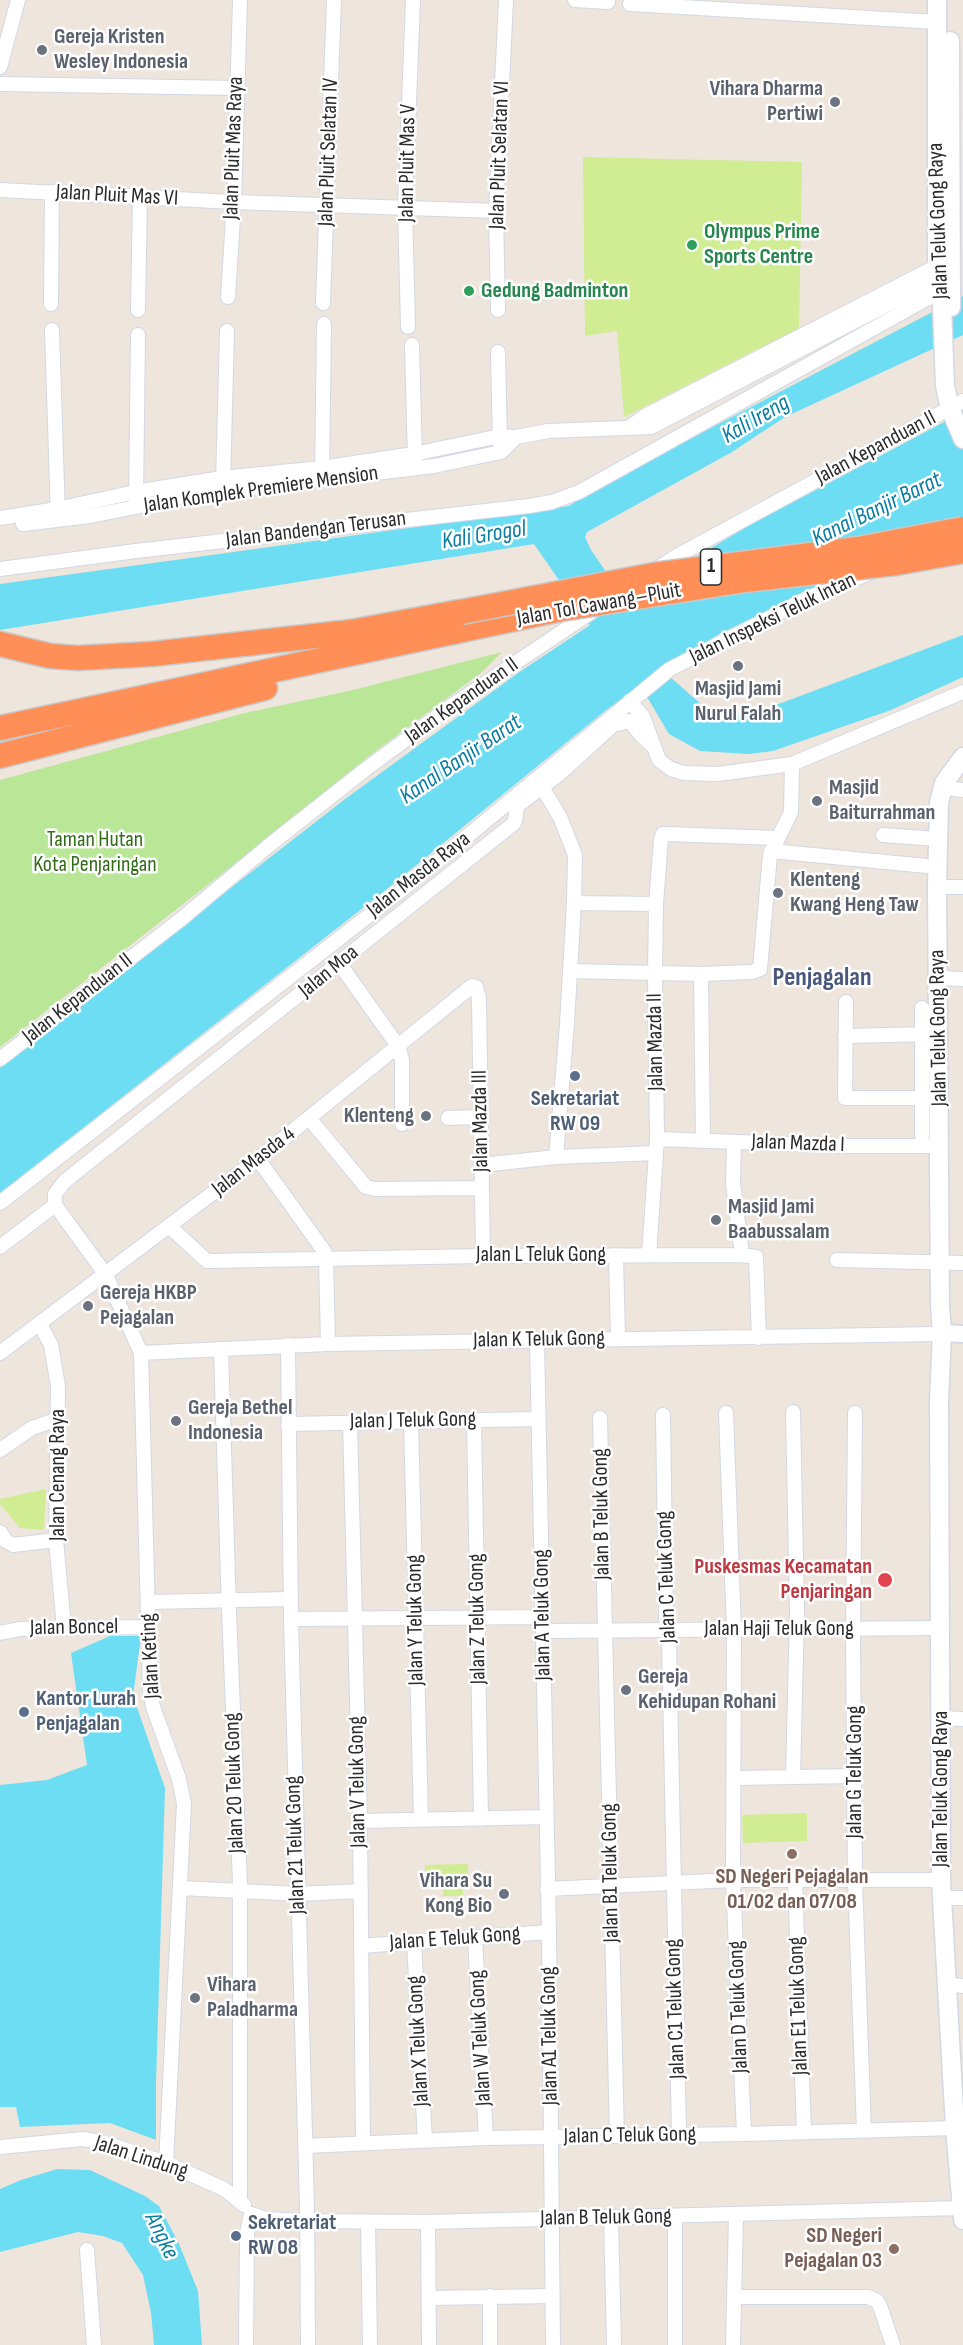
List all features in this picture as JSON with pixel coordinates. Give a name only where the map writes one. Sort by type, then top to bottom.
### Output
[{"type":"highway","name":"Jalan Tol Cawang–Pluit","points":[[460,612],[654,575],[858,549],[963,530]]},
{"type":"highway","name":"Jalan Tol Cawang–Pluit","points":[[0,728],[561,609],[766,577],[896,563],[963,551]]},
{"type":"highway","points":[[0,644],[59,657],[152,654],[351,632],[460,612]]},
{"type":"highway","points":[[0,712],[422,624],[460,612]]},
{"type":"highway","points":[[0,756],[310,677],[345,666],[379,648]]},
{"type":"main road","name":"Jalan Teluk Gong Raya","points":[[937,0],[943,22],[948,344],[945,386],[958,408],[963,439]]},
{"type":"main road","name":"Jalan Teluk Gong Raya","points":[[943,22],[949,0]]},
{"type":"main road","name":"Jalan Teluk Gong Raya","points":[[963,757],[944,783],[939,802],[938,978],[930,1034],[930,1098],[940,1146],[941,1889],[955,1985],[957,2047],[955,2128],[963,2220]]},
{"type":"street","points":[[0,67],[18,0]]},
{"type":"street","name":"Jalan Pluit Mas Raya","points":[[228,297],[234,202],[240,0]]},
{"type":"street","name":"Jalan Pluit Selatan IV","points":[[323,303],[334,0]]},
{"type":"street","name":"Jalan Pluit Mas V","points":[[408,327],[405,207],[413,0]]},
{"type":"street","name":"Jalan Pluit Selatan VI","points":[[498,310],[496,211],[506,0]]},
{"type":"street","points":[[575,0],[608,2]]},
{"type":"street","points":[[630,4],[727,5],[943,22]]},
{"type":"street","points":[[0,84],[236,88]]},
{"type":"street","name":"Jalan Pluit Mas VI","points":[[0,190],[234,202],[496,211]]},
{"type":"street","points":[[51,304],[52,192]]},
{"type":"street","points":[[138,310],[140,197]]},
{"type":"street","name":"Jalan Komplek Premiere Mension","points":[[322,474],[500,436],[516,437],[548,432],[651,427],[652,419],[852,317],[947,283]]},
{"type":"street","name":"Jalan Bandengan Terusan","points":[[0,569],[552,502],[579,492],[947,283]]},
{"type":"street","points":[[322,474],[324,324]]},
{"type":"street","points":[[52,330],[58,514]]},
{"type":"street","points":[[223,485],[227,331]]},
{"type":"street","points":[[137,507],[135,492],[138,335]]},
{"type":"street","points":[[412,345],[416,468]]},
{"type":"street","points":[[498,352],[501,452]]},
{"type":"street","name":"Jalan Kepanduan II","points":[[0,1059],[180,920],[366,769],[451,706],[675,557],[958,408]]},
{"type":"street","points":[[501,452],[516,437]]},
{"type":"street","name":"Jalan Komplek Premiere Mension","points":[[0,526],[58,514],[135,492],[322,474],[416,468],[501,452]]},
{"type":"street","name":"Jalan Komplek Premiere Mension","points":[[0,518],[137,507],[223,485]]},
{"type":"street","name":"Jalan Inspeksi Teluk Intan","points":[[633,698],[670,669],[806,598],[918,553],[926,545],[963,538]]},
{"type":"street","name":"Jalan Inspeksi Teluk Intan","points":[[918,553],[929,554],[963,547]]},
{"type":"street","points":[[633,698],[643,717],[659,760],[671,769],[684,773],[718,774],[792,764],[963,692]]},
{"type":"street","name":"Jalan Masda Raya","points":[[0,1203],[422,874],[633,698]]},
{"type":"street","name":"Jalan Moa","points":[[0,1247],[55,1205],[55,1194],[58,1187],[65,1181],[513,824],[517,806],[618,723],[630,721],[654,747]]},
{"type":"street","points":[[570,971],[701,974],[752,972],[759,969],[774,845],[791,812],[792,764]]},
{"type":"street","points":[[944,783],[953,789],[963,790]]},
{"type":"street","points":[[542,787],[571,842],[574,855],[570,971],[556,1157]]},
{"type":"street","name":"Jalan Mazda II","points":[[649,1255],[657,1139],[655,974],[656,904],[661,839],[663,834],[667,834],[774,845]]},
{"type":"street","points":[[884,835],[937,839]]},
{"type":"street","points":[[774,845],[937,867]]},
{"type":"street","points":[[937,887],[963,887]]},
{"type":"street","points":[[574,903],[656,904]]},
{"type":"street","points":[[339,963],[398,1046],[402,1060],[402,1124]]},
{"type":"street","points":[[701,974],[703,1141]]},
{"type":"street","points":[[938,978],[963,979]]},
{"type":"street","name":"Jalan Masda 4","points":[[0,1353],[258,1159],[469,987],[476,987]]},
{"type":"street","name":"Jalan Mazda III","points":[[476,987],[480,998],[483,1256]]},
{"type":"street","points":[[846,1002],[844,1098],[930,1098],[922,1136]]},
{"type":"street","points":[[845,1036],[930,1034],[922,1008]]},
{"type":"street","points":[[448,1118],[481,1117]]},
{"type":"street","points":[[309,1118],[366,1187],[375,1189],[482,1188]]},
{"type":"street","name":"Jalan Mazda I","points":[[657,1139],[940,1146]]},
{"type":"street","points":[[734,1142],[733,1184],[749,1256],[759,1338]]},
{"type":"street","points":[[482,1165],[556,1157],[656,1154]]},
{"type":"street","points":[[258,1159],[313,1234],[326,1258],[328,1344]]},
{"type":"street","name":"Jalan Keting","points":[[55,1205],[106,1275],[141,1353],[150,1690],[153,1707],[179,1779],[184,1804],[166,2163]]},
{"type":"street","name":"Jalan L Teluk Gong","points":[[170,1227],[207,1261],[483,1256],[749,1256]]},
{"type":"street","points":[[616,1255],[618,1338]]},
{"type":"street","points":[[837,1260],[963,1263]]},
{"type":"street","name":"Jalan Cenang Raya","points":[[40,1324],[51,1345],[56,1372],[58,1419],[56,1540],[64,1628]]},
{"type":"street","points":[[940,1334],[963,1334]]},
{"type":"street","name":"Jalan K Teluk Gong","points":[[141,1353],[328,1344],[940,1334]]},
{"type":"street","name":"Jalan A Teluk Gong","points":[[537,1341],[548,1889]]},
{"type":"street","name":"Jalan 21 Teluk Gong","points":[[288,1345],[291,1619],[307,2221],[308,2345]]},
{"type":"street","name":"Jalan 20 Teluk Gong","points":[[221,1349],[240,1892],[240,2200]]},
{"type":"street","points":[[793,1412],[796,1629],[793,1777]]},
{"type":"street","points":[[726,1413],[734,1630]]},
{"type":"street","name":"Jalan G Teluk Gong","points":[[855,1413],[853,1629],[855,1880],[864,2131]]},
{"type":"street","name":"Jalan C Teluk Gong","points":[[663,1415],[673,1883]]},
{"type":"street","name":"Jalan B Teluk Gong","points":[[600,1418],[604,1611]]},
{"type":"street","points":[[0,1450],[32,1428],[58,1419]]},
{"type":"street","name":"Jalan J Teluk Gong","points":[[288,1424],[537,1419]]},
{"type":"street","name":"Jalan Z Teluk Gong","points":[[474,1420],[481,1819]]},
{"type":"street","name":"Jalan Y Teluk Gong","points":[[411,1421],[421,1820]]},
{"type":"street","name":"Jalan V Teluk Gong","points":[[350,1422],[360,1821],[363,2143]]},
{"type":"street","points":[[0,1532],[6,1541],[13,1545],[56,1540]]},
{"type":"street","points":[[148,1602],[291,1599]]},
{"type":"street","name":"Jalan B1 Teluk Gong","points":[[604,1611],[617,2136]]},
{"type":"street","points":[[291,1619],[544,1617]]},
{"type":"street","name":"Jalan Boncel","points":[[0,1633],[20,1629],[148,1627]]},
{"type":"street","name":"Jalan Haji Teluk Gong","points":[[544,1631],[941,1628]]},
{"type":"street","name":"Jalan D Teluk Gong","points":[[734,1630],[734,1880],[744,2134]]},
{"type":"street","points":[[941,1718],[963,1719]]},
{"type":"street","points":[[735,1778],[855,1776]]},
{"type":"street","points":[[360,1821],[546,1817]]},
{"type":"street","points":[[548,1889],[734,1880],[855,1880],[941,1889],[963,1898]]},
{"type":"street","name":"Jalan E1 Teluk Gong","points":[[795,1880],[804,2132]]},
{"type":"street","name":"Jalan C1 Teluk Gong","points":[[673,1883],[680,2134]]},
{"type":"street","points":[[181,1888],[298,1894],[361,1891]]},
{"type":"street","name":"Jalan A1 Teluk Gong","points":[[548,1889],[553,2345]]},
{"type":"street","name":"Jalan E Teluk Gong","points":[[361,1946],[549,1932]]},
{"type":"street","name":"Jalan W Teluk Gong","points":[[475,1938],[486,2138]]},
{"type":"street","name":"Jalan X Teluk Gong","points":[[414,1942],[425,2140]]},
{"type":"street","name":"Jalan C Teluk Gong","points":[[305,2146],[486,2138],[955,2128]]},
{"type":"street","name":"Jalan Lindung","points":[[0,2147],[83,2139],[102,2142],[166,2163],[224,2189],[240,2200]]},
{"type":"street","points":[[240,2200],[251,2214],[247,2233],[246,2345]]},
{"type":"street","name":"Jalan B Teluk Gong","points":[[251,2214],[266,2219],[307,2221],[428,2222],[963,2208]]},
{"type":"street","points":[[733,2345],[736,2214]]},
{"type":"street","points":[[611,2217],[614,2345]]},
{"type":"street","points":[[675,2217],[675,2345]]},
{"type":"street","points":[[368,2222],[370,2345]]},
{"type":"street","points":[[428,2222],[429,2345]]},
{"type":"street","points":[[87,2250],[94,2345]]},
{"type":"street","points":[[490,2296],[490,2345]]},
{"type":"street","points":[[429,2298],[552,2296]]},
{"type":"street","points":[[735,2296],[868,2297],[877,2301],[880,2306],[893,2345]]},
{"type":"green space","name":"Olympus Prime Sports Centre","points":[[583,157],[802,162],[799,328],[624,417],[617,331],[585,336]]},
{"type":"green space","name":"Taman Hutan Kota Penjaringan","points":[[502,652],[482,672],[369,756],[0,1047],[0,780],[245,713],[353,690]]},
{"type":"green space","points":[[46,1489],[44,1530],[20,1528],[0,1504],[0,1499]]},
{"type":"green space","points":[[807,1813],[807,1841],[743,1843],[742,1815]]},
{"type":"green space","points":[[468,1864],[468,1874],[462,1874],[463,1896],[443,1896],[443,1878],[425,1878],[425,1865]]},
{"type":"water","points":[[963,296],[963,335],[785,417],[732,452],[587,532],[585,537],[591,550],[625,599],[750,525],[963,412],[963,518],[721,633],[661,669],[702,705],[726,715],[752,714],[963,635],[963,677],[891,710],[773,751],[749,754],[700,751],[669,734],[640,685],[392,885],[0,1193],[0,1068],[345,799],[518,673],[590,625],[534,544],[0,630],[0,584],[569,506],[604,484]]},
{"type":"water","points":[[110,1636],[141,1636],[133,1696],[165,1788],[156,2140],[110,2123],[20,2127],[16,2107],[0,2107],[0,1785],[47,1780],[87,1765],[71,1653]]},
{"type":"water","name":"Angke","points":[[57,2169],[90,2170],[145,2196],[159,2206],[179,2244],[198,2291],[202,2345],[154,2345],[151,2313],[143,2275],[122,2243],[103,2236],[78,2232],[0,2252],[0,2189]]},
{"type":"place","name":"Gereja Kristen Wesley Indonesia","points":[[42,50]]},
{"type":"place","name":"Vihara Dharma Pertiwi","points":[[835,102]]},
{"type":"place","name":"Olympus Prime Sports Centre","points":[[692,245]]},
{"type":"place","name":"Gedung Badminton","points":[[469,291]]},
{"type":"place","name":"Masjid Jami Nurul Falah","points":[[738,666]]},
{"type":"place","name":"Masjid Baiturrahman","points":[[817,801]]},
{"type":"place","name":"Klenteng Kwang Heng Taw","points":[[778,893]]},
{"type":"place","name":"Sekretariat RW 09","points":[[575,1076]]},
{"type":"place","name":"Klenteng","points":[[426,1116]]},
{"type":"place","name":"Masjid Jami Baabussalam","points":[[716,1220]]},
{"type":"place","name":"Gereja HKBP Pejagalan","points":[[88,1306]]},
{"type":"place","name":"Gereja Bethel Indonesia","points":[[176,1421]]},
{"type":"place","name":"Puskesmas Kecamatan Penjaringan","points":[[885,1580]]},
{"type":"place","name":"Gereja Kehidupan Rohani","points":[[626,1690]]},
{"type":"place","name":"Kantor Lurah Penjagalan","points":[[24,1712]]},
{"type":"place","name":"SD Negeri Pejagalan 01/02 dan 07/08","points":[[792,1854]]},
{"type":"place","name":"Vihara Su Kong Bio","points":[[504,1894]]},
{"type":"place","name":"Vihara Paladharma","points":[[195,1998]]},
{"type":"place","name":"Sekretariat RW 08","points":[[236,2236]]},
{"type":"place","name":"SD Negeri Pejagalan 03","points":[[894,2249]]},
{"type":"district","name":"Penjagalan","points":[[822,978]]},
{"type":"water label","name":"Kali Ireng","points":[[756,420]]},
{"type":"water label","name":"Kanal Banjir Barat","points":[[877,510]]},
{"type":"water label","name":"Kali Grogol","points":[[484,536]]},
{"type":"water label","name":"Kanal Banjir Barat","points":[[461,760]]}]
